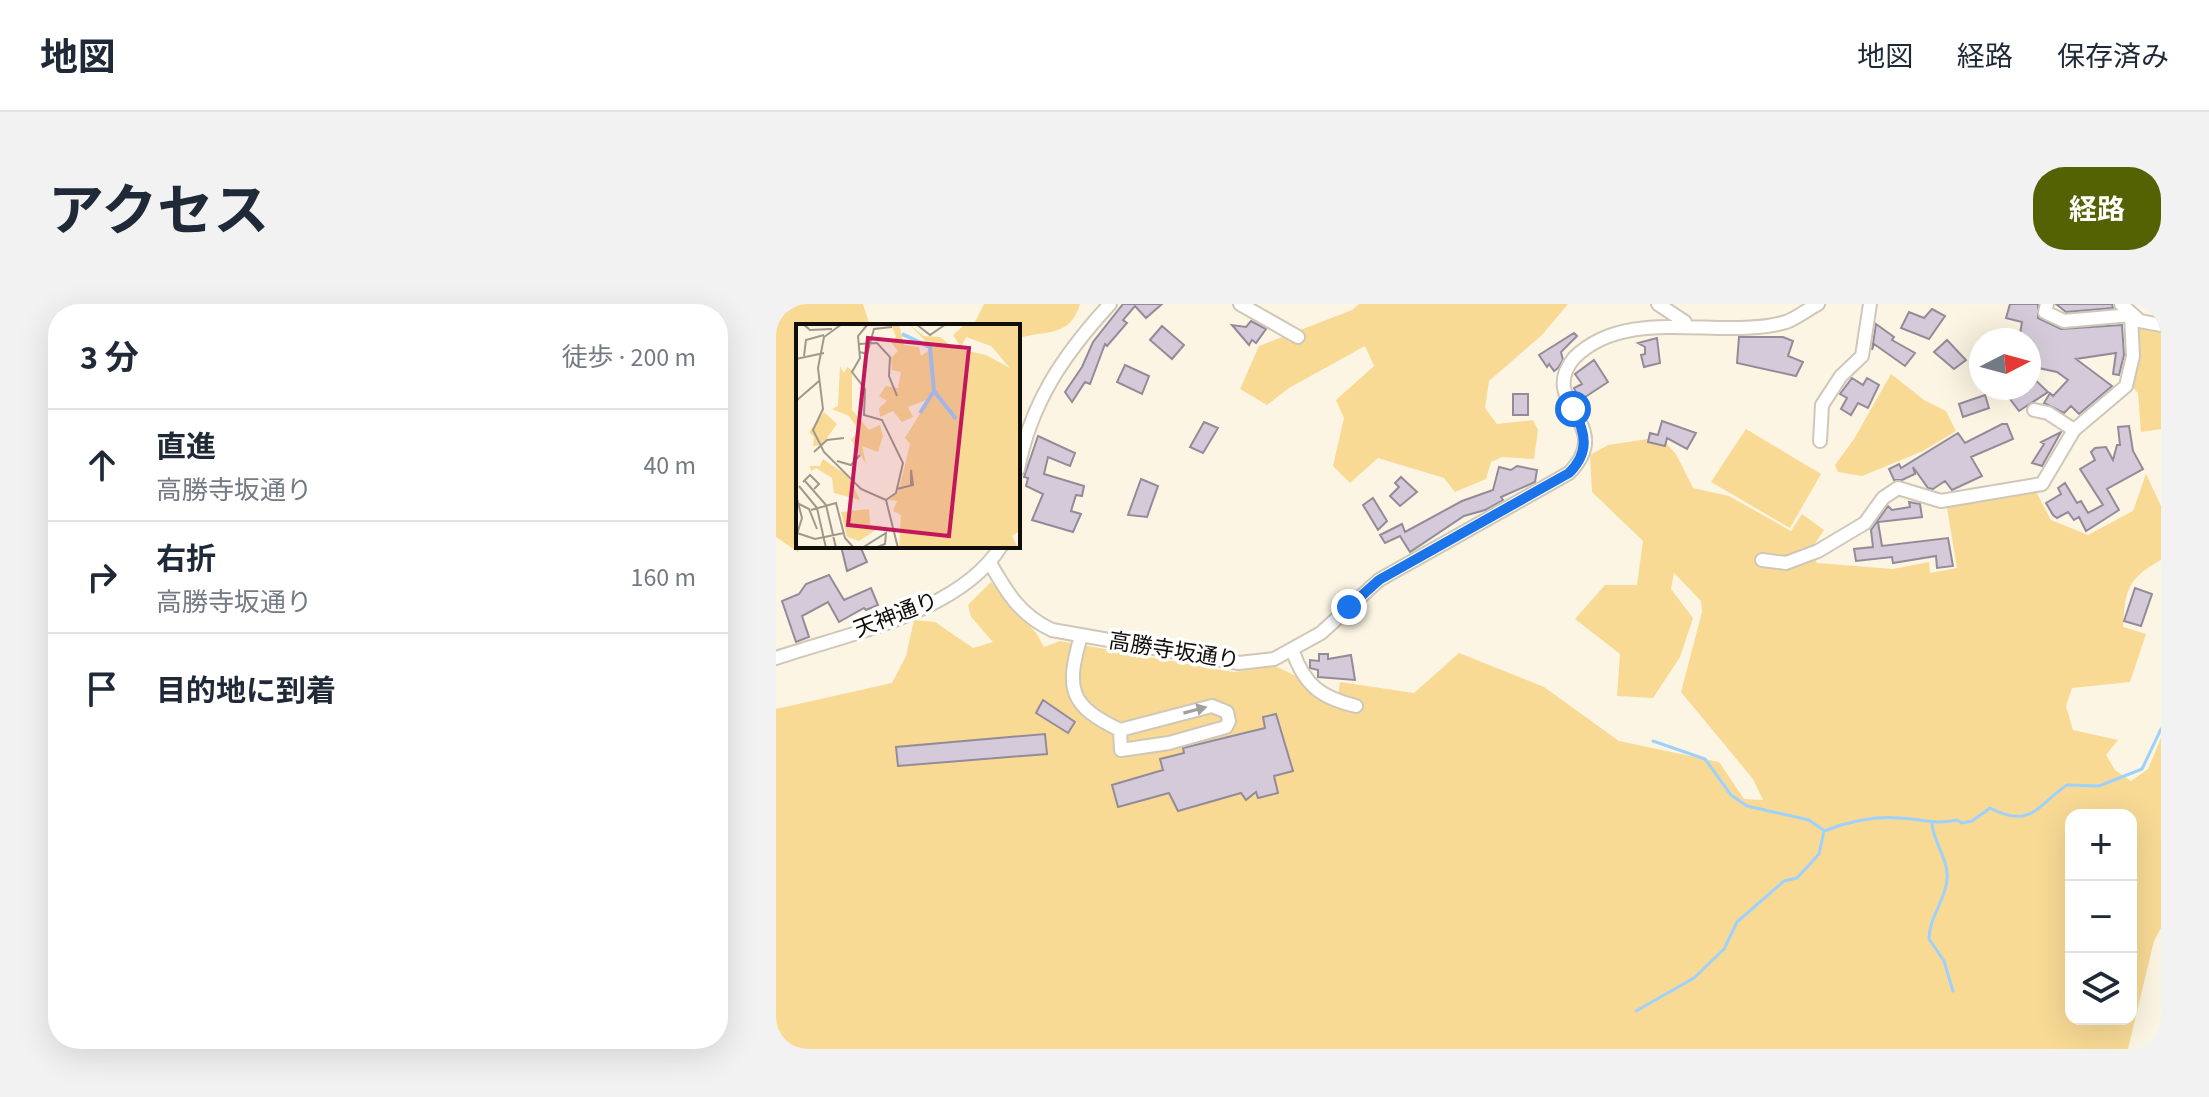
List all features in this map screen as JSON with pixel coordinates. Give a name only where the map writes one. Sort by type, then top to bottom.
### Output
[{"type":"street","points":[[1021,436],[1055,369],[1110,304]]},
{"type":"street","points":[[1240,304],[1298,337]]},
{"type":"street","points":[[1658,304],[1685,322]]},
{"type":"street","name":"高勝寺坂通り","points":[[990,563],[1012,602],[1033,621],[1081,636],[1239,663],[1274,659],[1293,652],[1321,633],[1379,580],[1558,482],[1579,463],[1585,441],[1584,428],[1561,383],[1563,374],[1587,344],[1623,327],[1685,322],[1787,322],[1818,304]]},
{"type":"street","points":[[1820,441],[1822,405],[1841,376],[1862,356],[1870,304]]},
{"type":"street","points":[[1762,560],[1786,563],[1818,551],[1865,523],[1883,498],[1898,488],[1930,501],[1941,501],[2042,484],[2074,430],[2126,386],[2133,356],[2131,315],[2121,304]]},
{"type":"street","points":[[2046,308],[2064,321],[2131,315],[2161,325]]},
{"type":"street","points":[[2034,410],[2048,413],[2074,430]]},
{"type":"street","name":"天神通り","points":[[776,658],[934,604],[990,563],[1000,548]]},
{"type":"street","points":[[1081,636],[1071,683],[1077,701],[1088,714],[1120,730],[1212,706],[1227,712],[1229,721],[1226,727],[1169,743],[1121,750],[1120,730]]},
{"type":"street","points":[[1293,652],[1300,671],[1319,694],[1356,706]]},
{"type":"shaded area","points":[[776,304],[863,304],[869,324],[796,324],[796,548],[801,548],[798,552],[776,537]]},
{"type":"shaded area","points":[[984,304],[1080,304],[1070,323],[1056,331],[1020,338],[1020,324],[974,324]]},
{"type":"shaded area","points":[[1359,304],[1568,304],[1542,335],[1489,381],[1485,408],[1497,424],[1533,420],[1538,430],[1534,459],[1502,457],[1491,462],[1486,479],[1455,492],[1444,478],[1378,458],[1350,483],[1333,466],[1344,418],[1336,400],[1374,366],[1365,346],[1289,388],[1267,405],[1240,389],[1259,346],[1352,310]]},
{"type":"shaded area","points":[[2143,326],[2161,329],[2161,429],[2141,432],[2138,393],[2130,385],[2137,330]]},
{"type":"shaded area","points":[[1891,374],[1924,400],[1946,411],[1956,431],[1923,451],[1862,476],[1838,472],[1835,465],[1854,439]]},
{"type":"shaded area","points":[[1746,429],[1821,474],[1790,528],[1711,482]]},
{"type":"shaded area","points":[[1660,437],[1676,454],[1693,488],[1729,496],[1791,531],[1802,514],[1824,530],[1810,551],[1817,563],[1893,569],[1929,562],[1930,573],[1957,568],[1946,502],[2035,490],[2051,520],[2088,535],[2133,511],[2146,474],[2161,506],[2161,560],[2135,579],[2127,594],[2123,627],[2146,634],[2130,682],[2072,688],[2066,706],[2073,730],[2118,740],[2106,755],[2115,770],[2131,781],[2148,769],[2161,738],[2161,928],[2154,941],[2137,1012],[2137,809],[2065,809],[2065,1025],[2134,1025],[2128,1049],[776,1049],[776,709],[892,683],[906,656],[914,620],[935,622],[973,648],[993,642],[971,617],[968,605],[991,582],[1036,633],[1044,647],[1060,641],[1234,672],[1275,666],[1338,696],[1340,682],[1414,693],[1459,653],[1544,687],[1619,741],[1719,762],[1744,799],[1763,800],[1753,779],[1681,692],[1702,612],[1701,601],[1674,573],[1671,589],[1693,618],[1680,657],[1653,698],[1617,696],[1620,654],[1575,619],[1605,585],[1637,585],[1643,541],[1592,492],[1590,455],[1608,445]]},
{"type":"building","points":[[1123,304],[1162,304],[1146,318],[1135,306],[1123,320],[1127,323],[1107,346],[1105,344],[1090,384],[1085,382],[1072,402],[1065,392],[1082,367],[1093,342]]},
{"type":"building","points":[[2010,304],[2038,304],[2038,318],[2061,329],[2122,325],[2124,355],[2119,375],[2113,374],[2116,353],[2076,359],[2112,386],[2079,414],[2071,406],[2064,413],[2044,403],[2050,393],[2053,396],[2068,380],[2057,372],[2041,369],[2041,328],[2021,328],[2022,322],[2006,318]]},
{"type":"building","points":[[2056,304],[2112,304],[2113,308],[2066,312]]},
{"type":"building","points":[[1932,309],[1945,316],[1929,339],[1901,328],[1909,312],[1924,318]]},
{"type":"building","points":[[1251,321],[1266,329],[1256,343],[1252,340],[1249,345],[1232,325],[1246,327]]},
{"type":"building","points":[[1876,324],[1894,337],[1892,340],[1915,353],[1905,366],[1874,344],[1872,350]]},
{"type":"building","points":[[1162,326],[1184,345],[1172,359],[1150,340]]},
{"type":"building","points":[[1574,333],[1577,336],[1561,352],[1563,360],[1558,368],[1554,371],[1549,364],[1547,367],[1539,355]]},
{"type":"building","points":[[1739,337],[1783,337],[1793,341],[1788,356],[1803,362],[1796,376],[1737,363]]},
{"type":"building","points":[[1657,338],[1660,363],[1644,367],[1641,355],[1645,354],[1645,347],[1638,343]]},
{"type":"building","points":[[1947,340],[1966,360],[1954,369],[1934,352]]},
{"type":"building","points":[[1594,360],[1608,382],[1579,401],[1574,388],[1582,384],[1575,374]]},
{"type":"building","points":[[1125,365],[1149,376],[1142,394],[1117,382]]},
{"type":"building","points":[[1852,378],[1863,385],[1867,378],[1879,385],[1868,408],[1858,403],[1851,415],[1841,409],[1847,398],[1840,394]]},
{"type":"building","points":[[1513,394],[1528,394],[1528,415],[1513,415]]},
{"type":"building","points":[[1987,400],[1989,408],[1963,417],[1959,404]]},
{"type":"building","points":[[2011,400],[2036,400],[2019,411]]},
{"type":"building","points":[[1662,421],[1696,433],[1687,449],[1667,438],[1665,446],[1648,442],[1650,433],[1658,435]]},
{"type":"building","points":[[1204,422],[1218,428],[1203,453],[1190,447]]},
{"type":"building","points":[[2007,424],[2013,439],[1971,457],[1982,476],[1952,490],[1945,481],[1933,489],[1928,488],[1913,467],[1915,474],[1894,480],[1889,469],[1899,464],[1901,468],[1958,433],[1965,443]]},
{"type":"building","points":[[2129,426],[2133,451],[2143,469],[2107,489],[2119,510],[2086,531],[2079,517],[2074,520],[2068,512],[2057,518],[2053,515],[2046,503],[2061,494],[2058,488],[2065,483],[2077,503],[2081,501],[2088,513],[2103,505],[2080,469],[2095,460],[2091,452],[2095,448],[2106,447],[2113,460],[2117,445],[2120,445],[2118,427]]},
{"type":"building","points":[[2061,432],[2042,466],[2032,463],[2044,444],[2041,442]]},
{"type":"building","points":[[1038,436],[1075,453],[1070,466],[1048,457],[1044,474],[1084,486],[1082,496],[1076,495],[1071,511],[1081,514],[1073,532],[1032,520],[1043,494],[1026,486],[1028,478],[1024,477]]},
{"type":"building","points":[[1517,466],[1537,470],[1535,482],[1501,497],[1503,500],[1485,510],[1464,516],[1410,552],[1400,536],[1385,543],[1380,535],[1402,524],[1405,532],[1462,501],[1493,490],[1499,467],[1511,470]]},
{"type":"building","points":[[1401,477],[1417,492],[1400,506],[1390,496],[1399,487],[1395,483]]},
{"type":"building","points":[[1141,479],[1158,486],[1147,517],[1128,515]]},
{"type":"building","points":[[1373,498],[1387,521],[1378,530],[1363,505]]},
{"type":"building","points":[[1909,502],[1920,504],[1922,517],[1878,522],[1882,546],[1948,538],[1953,566],[1937,568],[1936,556],[1893,563],[1892,557],[1856,561],[1854,549],[1873,547],[1871,530],[1888,506],[1892,510],[1910,507]]},
{"type":"building","points":[[841,548],[861,548],[867,562],[847,571]]},
{"type":"building","points":[[829,575],[844,600],[871,588],[878,605],[864,608],[839,622],[828,602],[802,616],[809,637],[796,642],[782,601],[799,594],[806,584]]},
{"type":"building","points":[[2135,588],[2152,594],[2141,626],[2124,621]]},
{"type":"building","points":[[1319,654],[1328,654],[1328,659],[1351,655],[1355,680],[1318,677],[1318,670],[1310,668],[1310,660],[1319,661]]},
{"type":"building","points":[[1043,700],[1075,722],[1068,733],[1036,713]]},
{"type":"building","points":[[1276,714],[1293,771],[1274,776],[1278,793],[1258,798],[1256,792],[1246,800],[1241,793],[1178,811],[1169,793],[1118,807],[1112,785],[1163,770],[1160,759],[1184,753],[1183,748],[1265,728],[1263,717]]},
{"type":"building","points":[[1045,734],[1047,754],[898,766],[896,747]]},
{"type":"waterway","points":[[1636,1011],[1694,978],[1724,949],[1737,922],[1784,881],[1797,878],[1819,854],[1824,831],[1852,822],[1881,818],[1935,822],[1957,820],[1962,823],[1972,821],[1990,808],[2004,814],[2025,815],[2067,785],[2099,786],[2142,769],[2161,729]]},
{"type":"waterway","points":[[1653,741],[1705,759],[1731,795],[1747,806],[1809,820],[1823,830]]},
{"type":"waterway","points":[[1932,824],[1946,865],[1947,879],[1929,939],[1944,961],[1953,991]]},
{"type":"route","points":[[1349,607],[1379,580],[1558,482],[1569,473],[1579,463],[1585,441],[1584,428],[1573,409]]}]
